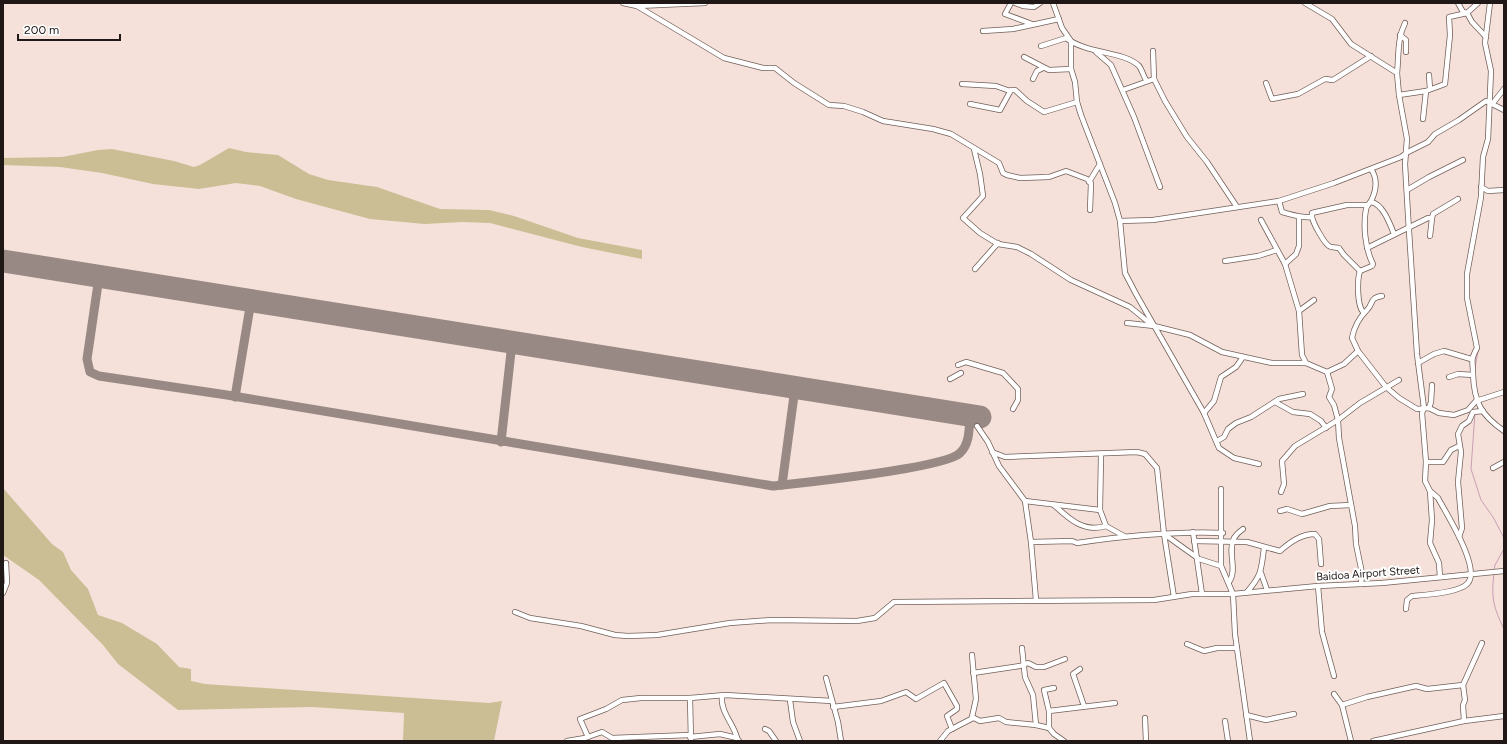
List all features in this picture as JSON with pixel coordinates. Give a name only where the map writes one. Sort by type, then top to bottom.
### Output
[{"type":"street","points":[[623,3],[637,6],[705,3]]},
{"type":"street","points":[[1011,3],[1004,14],[1034,25]]},
{"type":"street","points":[[1015,3],[1023,6],[1034,7],[1040,3]]},
{"type":"street","points":[[1053,3],[1058,19],[1071,41],[1071,69],[1075,82],[1077,102],[1120,221],[1125,273],[1204,413],[1219,448],[1234,458],[1259,464]]},
{"type":"street","points":[[1305,3],[1332,19],[1351,44],[1397,73]]},
{"type":"street","points":[[1458,3],[1463,12],[1467,12],[1472,22],[1486,37]]},
{"type":"street","points":[[1400,95],[1428,90],[1445,84],[1450,36],[1449,17],[1467,12],[1478,3]]},
{"type":"street","points":[[1490,3],[1485,43],[1491,72],[1492,103],[1487,122],[1488,139],[1483,157],[1481,186],[1468,274],[1467,298],[1478,348],[1471,359],[1476,401],[1493,424],[1504,431]]},
{"type":"street","points":[[637,6],[724,58],[763,68],[775,68],[794,83],[829,105],[844,106],[863,112],[883,121],[934,129],[951,134],[998,163],[1003,173],[1007,176],[1020,178],[1049,177],[1066,171],[1087,179],[1089,182]]},
{"type":"street","points":[[984,31],[1013,29],[1020,26],[1034,25],[1058,19]]},
{"type":"street","points":[[1405,23],[1400,35],[1397,73],[1408,139],[1408,152],[1405,164],[1418,363],[1426,408]]},
{"type":"street","points":[[1400,35],[1406,40],[1406,52]]},
{"type":"street","points":[[1041,46],[1066,38],[1096,52],[1120,57],[1138,65],[1147,81]]},
{"type":"street","points":[[1153,51],[1154,79],[1187,137],[1207,162],[1237,207]]},
{"type":"street","points":[[1096,52],[1111,65],[1123,90],[1160,187]]},
{"type":"street","points":[[1266,83],[1272,99],[1290,96],[1325,79],[1333,80],[1371,56]]},
{"type":"street","points":[[1024,57],[1043,68],[1058,70],[1071,69]]},
{"type":"street","points":[[1033,79],[1037,71],[1043,68]]},
{"type":"street","points":[[1423,119],[1429,75]]},
{"type":"street","points":[[1123,90],[1154,79]]},
{"type":"street","points":[[962,84],[996,86],[1010,91],[1015,90],[1044,112],[1077,102]]},
{"type":"street","points":[[1492,103],[1504,89]]},
{"type":"street","points":[[970,104],[1000,110],[1010,91]]},
{"type":"street","points":[[1120,221],[1153,220],[1279,201],[1402,157],[1408,152],[1428,142],[1435,134],[1463,117],[1476,106],[1486,101],[1504,110]]},
{"type":"street","points":[[974,149],[983,196],[963,218],[998,244],[1017,247],[1031,254],[1071,280],[1130,307],[1154,326]]},
{"type":"street","points":[[1407,190],[1463,160]]},
{"type":"street","points":[[1090,210],[1089,182],[1100,164]]},
{"type":"street","points":[[1360,271],[1373,264],[1367,248],[1365,224],[1369,204],[1376,184],[1375,174],[1371,169]]},
{"type":"street","points":[[1481,186],[1488,191],[1504,190]]},
{"type":"street","points":[[1430,236],[1433,214],[1458,199]]},
{"type":"street","points":[[1279,201],[1282,212],[1292,214],[1299,218],[1312,217]]},
{"type":"street","points":[[1360,271],[1339,248],[1329,247],[1316,228],[1312,213],[1347,205],[1369,204],[1375,202],[1389,221],[1394,234]]},
{"type":"street","points":[[1286,264],[1296,254],[1299,246],[1299,218]]},
{"type":"street","points":[[1367,248],[1409,227],[1432,218]]},
{"type":"street","points":[[965,220],[977,232],[999,242]]},
{"type":"street","points":[[1261,220],[1286,264],[1300,311],[1302,355],[1306,363]]},
{"type":"street","points":[[990,239],[999,242]]},
{"type":"street","points":[[975,269],[999,242]]},
{"type":"street","points":[[1225,260],[1258,256],[1277,250]]},
{"type":"street","points":[[1360,271],[1358,282],[1359,308],[1364,312]]},
{"type":"street","points":[[1382,296],[1375,297],[1368,310],[1364,312],[1356,324],[1352,338],[1358,351],[1386,387],[1411,406],[1454,415],[1468,410],[1476,401],[1504,392]]},
{"type":"street","points":[[1300,311],[1314,300]]},
{"type":"street","points":[[1127,323],[1154,326],[1190,335],[1222,352],[1272,363],[1306,363],[1327,372],[1344,364],[1358,351]]},
{"type":"street","points":[[1418,363],[1444,350],[1471,359]]},
{"type":"street","points":[[1204,413],[1214,401],[1221,377],[1236,367],[1243,357]]},
{"type":"street","points":[[958,365],[966,362],[1003,372],[1018,389],[1018,400],[1013,409]]},
{"type":"street","points":[[1327,372],[1332,389],[1329,397],[1334,405],[1338,420],[1339,438],[1362,577],[1361,584]]},
{"type":"street","points":[[950,379],[961,373]]},
{"type":"street","points":[[1449,377],[1458,374],[1473,375]]},
{"type":"street","points":[[1281,492],[1284,484],[1282,461],[1295,446],[1326,428],[1360,403],[1399,380]]},
{"type":"street","points":[[1406,609],[1407,600],[1412,596],[1454,590],[1465,586],[1470,582],[1471,575],[1467,552],[1438,498],[1430,491],[1425,481],[1426,462],[1422,412],[1432,402],[1432,385]]},
{"type":"street","points":[[1217,442],[1224,437],[1230,426],[1251,417],[1284,397],[1303,394]]},
{"type":"street","points":[[1275,402],[1293,412],[1310,414],[1321,421],[1326,428]]},
{"type":"street","points":[[1468,410],[1473,412],[1483,411]]},
{"type":"street","points":[[1458,537],[1462,528],[1458,482],[1460,452],[1458,434],[1462,426],[1469,422],[1473,412]]},
{"type":"street","points":[[977,426],[988,442],[999,466],[1025,501],[1036,600]]},
{"type":"street","points":[[1426,462],[1443,462],[1451,450],[1459,446]]},
{"type":"street","points":[[992,452],[1005,457],[1101,455],[1137,452],[1145,454],[1152,460],[1157,468],[1164,534],[1174,597]]},
{"type":"street","points":[[1101,455],[1100,510],[1106,526],[1124,536]]},
{"type":"street","points":[[1494,468],[1504,462]]},
{"type":"street","points":[[1222,489],[1222,566],[1233,594],[1237,648],[1250,741]]},
{"type":"street","points":[[1430,491],[1432,520],[1430,543],[1439,564],[1440,577]]},
{"type":"street","points":[[1025,501],[1100,510]]},
{"type":"street","points":[[1054,505],[1068,519],[1081,525],[1095,530],[1106,526]]},
{"type":"street","points":[[1280,511],[1287,510],[1302,514],[1330,506],[1351,505]]},
{"type":"street","points":[[1229,582],[1234,575],[1232,551],[1234,538],[1243,529]]},
{"type":"street","points":[[1193,532],[1202,594]]},
{"type":"street","points":[[1030,542],[1072,541],[1077,544],[1124,536],[1222,532]]},
{"type":"street","points":[[1164,534],[1196,556],[1222,566]]},
{"type":"street","points":[[1194,540],[1247,542],[1264,548],[1280,551],[1288,544],[1305,534],[1315,534],[1319,539],[1321,564]]},
{"type":"street","points":[[1247,592],[1261,573],[1264,548]]},
{"type":"street","points":[[3,593],[6,563]]},
{"type":"street","name":"Baidoa Airport Street","points":[[515,612],[530,618],[581,626],[615,635],[657,635],[730,624],[771,620],[857,621],[875,618],[894,602],[1154,600],[1202,594],[1233,594],[1504,571]]},
{"type":"street","points":[[1261,573],[1267,590]]},
{"type":"street","points":[[1362,577],[1366,582],[1374,583]]},
{"type":"street","points":[[1318,586],[1322,632],[1334,676]]},
{"type":"street","points":[[1464,721],[1463,705],[1465,700],[1463,685],[1482,643]]},
{"type":"street","points":[[1187,644],[1204,651],[1217,648],[1237,648]]},
{"type":"street","points":[[1022,648],[1025,677],[1033,695],[1036,725]]},
{"type":"street","points":[[972,655],[976,699],[972,712],[973,718]]},
{"type":"street","points":[[973,673],[1020,666],[1023,663],[1028,663],[1040,668],[1065,659]]},
{"type":"street","points":[[1080,669],[1073,674],[1084,706]]},
{"type":"street","points":[[826,678],[841,741]]},
{"type":"street","points":[[833,707],[881,701],[906,692],[916,699],[944,683],[957,706],[957,708],[948,716],[952,728]]},
{"type":"street","points":[[1342,705],[1367,697],[1416,686],[1428,689],[1463,685]]},
{"type":"street","points":[[1049,728],[1049,710],[1044,690],[1054,688]]},
{"type":"street","points":[[1334,694],[1342,705],[1351,741]]},
{"type":"street","points":[[588,737],[580,719],[627,699],[690,698],[726,695],[790,700],[832,701]]},
{"type":"street","points":[[722,696],[724,713],[735,730],[738,740]]},
{"type":"street","points":[[690,698],[690,738]]},
{"type":"street","points":[[790,700],[792,722],[800,741]]},
{"type":"street","points":[[1049,710],[1115,703]]},
{"type":"street","points":[[1246,715],[1266,720],[1294,714]]},
{"type":"street","points":[[1373,741],[1464,721],[1504,716]]},
{"type":"street","points":[[940,741],[952,728],[973,718],[980,720],[999,718],[1006,722],[1049,728],[1054,734],[1064,741]]},
{"type":"street","points":[[1145,718],[1146,741]]},
{"type":"street","points":[[1225,721],[1228,741]]},
{"type":"street","points":[[764,729],[769,731],[776,741]]},
{"type":"street","points":[[567,741],[588,737],[602,732],[612,738],[690,738],[720,734],[738,740]]},
{"type":"shaded area","points":[[229,148],[246,152],[278,155],[309,174],[328,180],[377,187],[440,209],[489,210],[514,216],[578,238],[642,250],[642,259],[582,247],[490,223],[462,222],[425,224],[370,219],[296,199],[260,186],[236,183],[199,189],[153,184],[102,173],[60,167],[3,165],[3,158],[62,157],[98,150],[112,149],[174,161],[194,167]]},
{"type":"shaded area","points":[[3,488],[52,544],[63,552],[71,570],[88,589],[98,615],[122,623],[157,644],[179,667],[191,669],[191,681],[205,684],[489,703],[502,701],[494,741],[403,741],[404,713],[312,707],[178,710],[118,664],[103,645],[39,580],[3,555]]},
{"type":"waterway","points":[[1475,368],[1478,351]]},
{"type":"waterway","points":[[1475,413],[1471,469],[1481,500],[1493,517],[1504,541]]},
{"type":"waterway","points":[[1494,570],[1495,565],[1504,549]]},
{"type":"waterway","points":[[1494,573],[1493,595],[1495,608],[1504,629]]},
{"type":"taxiway","points":[[99,277],[87,359],[90,372],[99,376],[227,395],[773,486],[871,474],[949,459],[960,453],[966,445],[970,416]]},
{"type":"taxiway","points":[[235,397],[251,301]]},
{"type":"taxiway","points":[[501,442],[512,343]]},
{"type":"taxiway","points":[[782,485],[795,388]]},
{"type":"runway","points":[[3,261],[980,417]]}]
